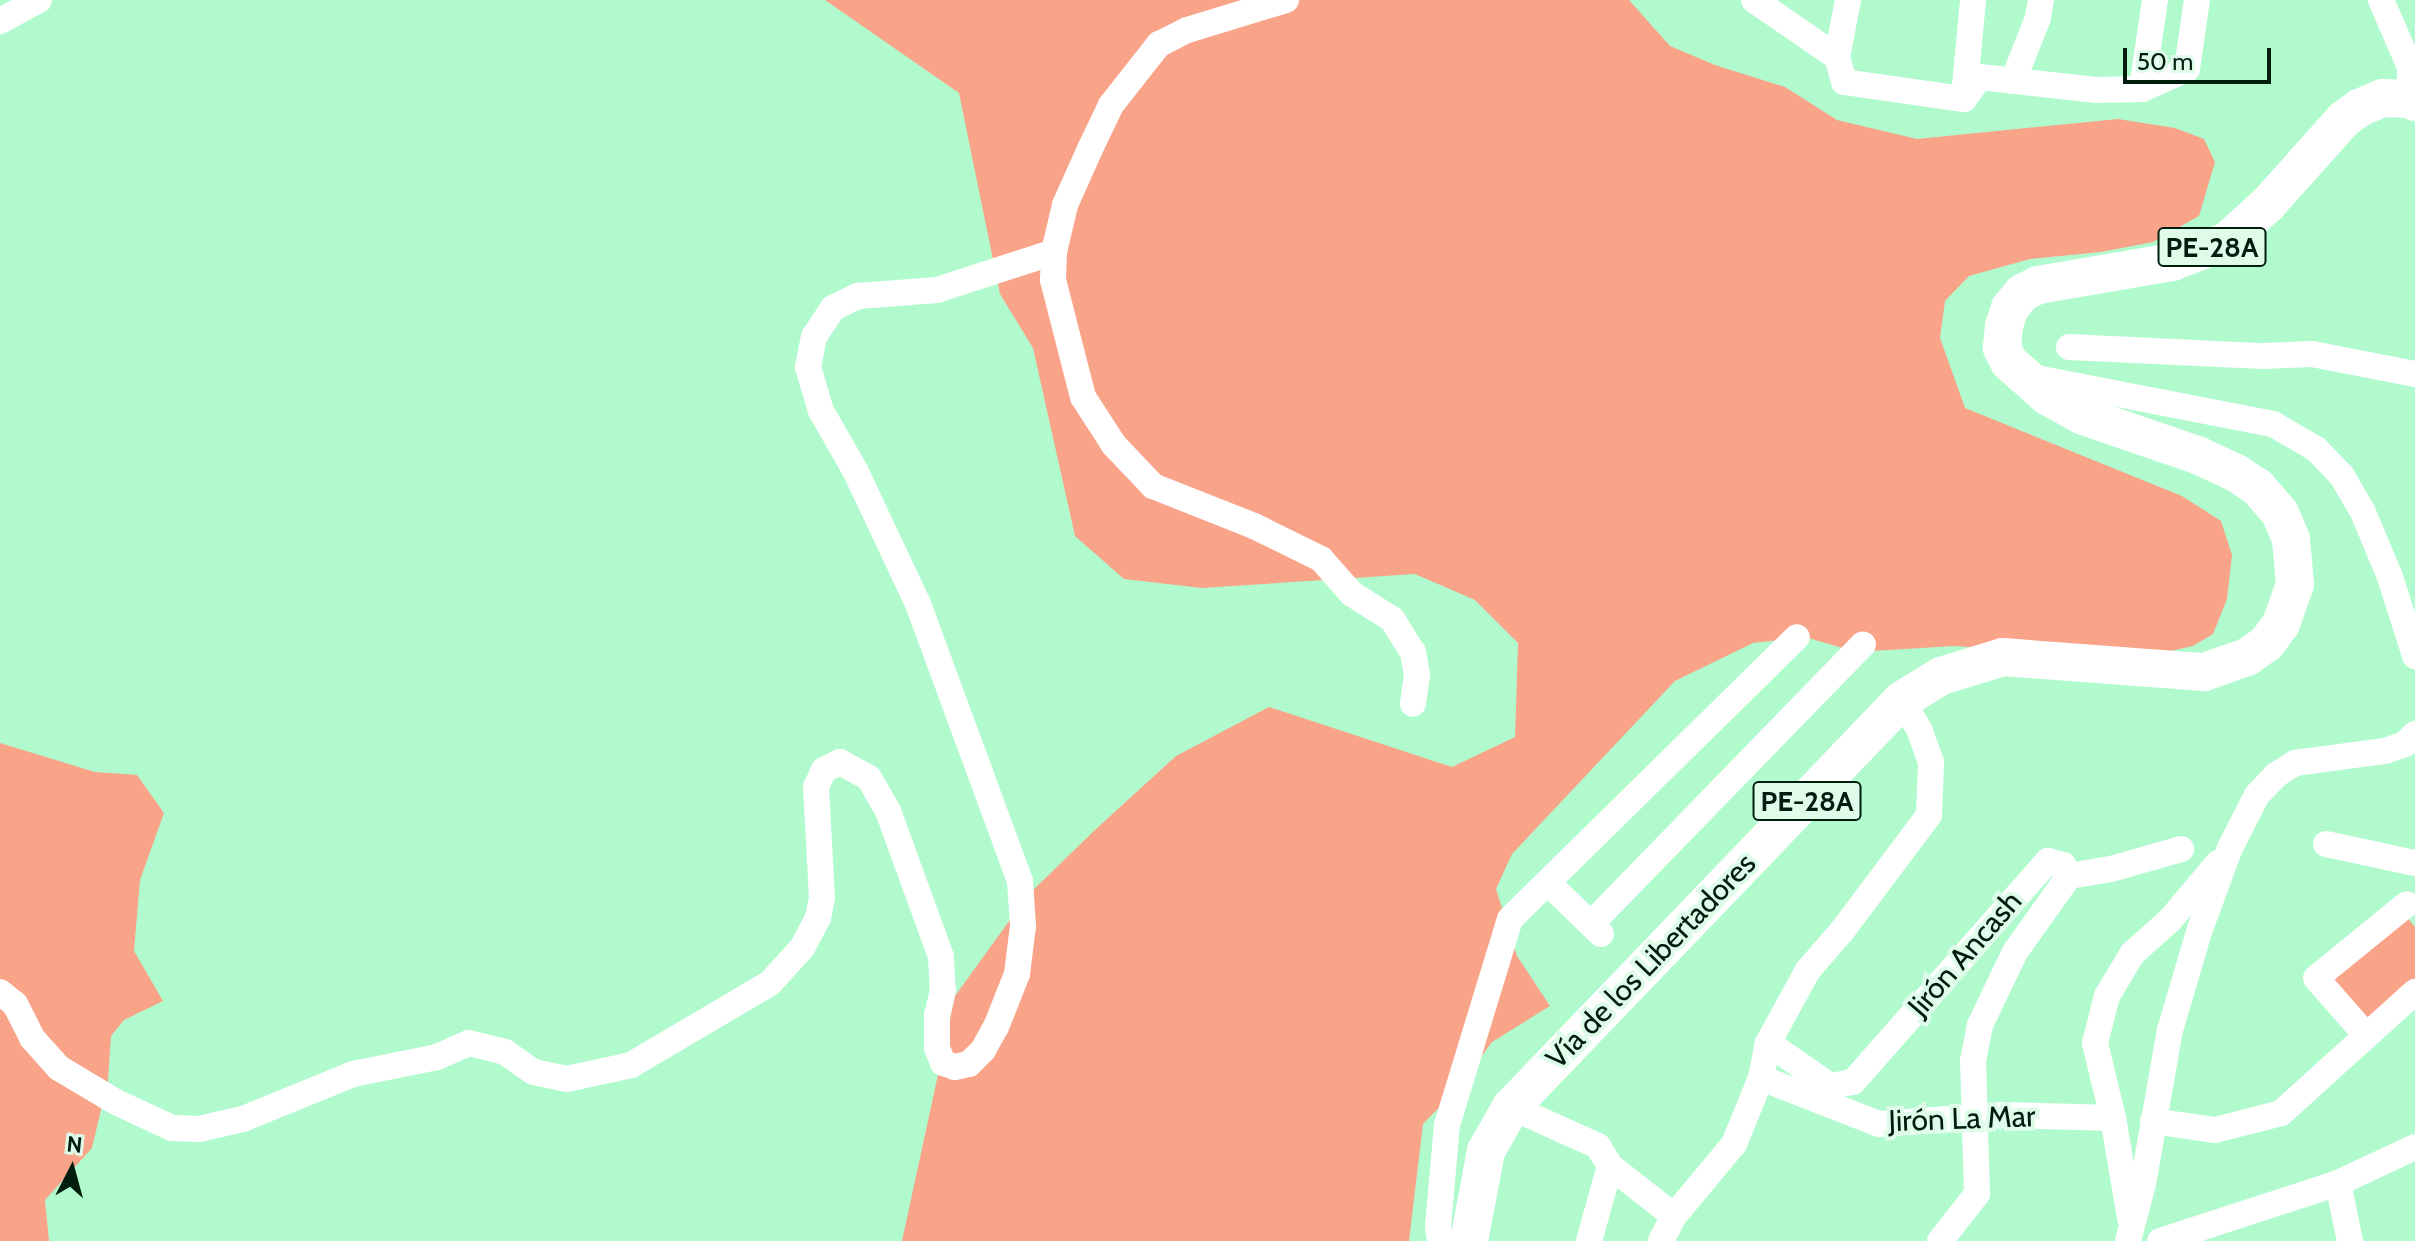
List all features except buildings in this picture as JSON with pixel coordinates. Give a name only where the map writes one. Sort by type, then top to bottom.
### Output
[{"type":"highway","name":"Vía de los Libertadores","points":[[1469,1241],[1486,1151],[1511,1107],[1902,700],[1941,676],[2003,657],[2204,672],[2247,657],[2267,643],[2290,603],[2296,561],[2280,513],[2257,487],[2200,456],[2083,416],[2047,396],[2020,375],[2002,348],[2010,308],[2022,293],[2070,277],[2172,262],[2227,241],[2268,204],[2344,119],[2359,108],[2412,83]]},
{"type":"street","points":[[0,21],[39,0]]},
{"type":"street","points":[[1286,0],[1187,30],[1159,44],[1111,105],[1065,205],[1054,252],[1053,280],[1083,397],[1114,445],[1153,486],[1254,526],[1321,559],[1352,594],[1392,619],[1413,652],[1417,675],[1413,704]]},
{"type":"street","points":[[1754,0],[1840,70],[1964,99]]},
{"type":"street","points":[[1840,70],[1848,0]]},
{"type":"street","points":[[1964,99],[1973,0]]},
{"type":"street","points":[[2013,81],[2038,18],[2041,0]]},
{"type":"street","points":[[2142,89],[2155,0]]},
{"type":"street","points":[[1964,99],[1980,77],[2096,90],[2142,89],[2187,69],[2197,0]]},
{"type":"street","points":[[2381,0],[2412,83]]},
{"type":"street","points":[[0,992],[15,1004],[32,1038],[59,1068],[127,1108],[172,1128],[199,1129],[243,1119],[353,1074],[437,1057],[469,1043],[505,1052],[534,1072],[567,1079],[631,1065],[770,983],[802,948],[818,918],[822,898],[816,787],[824,770],[840,762],[869,778],[888,811],[941,957],[943,990],[937,1015],[937,1048],[943,1063],[955,1067],[969,1064],[983,1050],[996,1027],[1017,974],[1023,926],[1020,881],[918,604],[856,472],[821,411],[808,367],[814,337],[833,308],[858,296],[937,290],[1054,252]]},
{"type":"street","points":[[2069,347],[2263,356],[2312,354],[2415,374]]},
{"type":"street","points":[[2020,375],[2273,424],[2316,449],[2342,476],[2362,510],[2390,577],[2415,656]]},
{"type":"street","points":[[1440,1241],[1438,1226],[1447,1125],[1510,919],[1797,637]]},
{"type":"street","points":[[1549,884],[1596,930],[1863,644]]},
{"type":"street","points":[[1661,1241],[1674,1216],[1734,1144],[1761,1078],[1768,1043],[1808,970],[1842,931],[1929,815],[1931,762],[1920,731],[1902,700]]},
{"type":"street","points":[[2130,1234],[2170,1030],[2200,929],[2230,848],[2257,795],[2276,775],[2295,763],[2385,751],[2405,744],[2415,734]]},
{"type":"street","points":[[2326,844],[2415,863]]},
{"type":"street","points":[[2130,1234],[2113,1118],[2095,1043],[2107,996],[2132,954],[2170,920],[2230,848]]},
{"type":"street","name":"Jirón Ancash","points":[[1768,1043],[1830,1086],[1853,1082],[2048,861],[2063,865],[2069,876],[2111,869],[2181,849]]},
{"type":"street","points":[[1940,1241],[1977,1194],[1973,1061],[1980,1025],[2015,952],[2069,876]]},
{"type":"street","points":[[2365,1034],[2316,978],[2412,903]]},
{"type":"street","points":[[2153,1121],[2215,1130],[2281,1113],[2415,992]]},
{"type":"street","name":"Jirón La Mar","points":[[1761,1078],[1879,1124],[2003,1115],[2113,1118]]},
{"type":"street","points":[[1511,1107],[1598,1146],[1610,1166],[1674,1216]]},
{"type":"street","points":[[2160,1241],[2338,1183],[2415,1147]]},
{"type":"street","points":[[1589,1241],[1610,1166]]},
{"type":"street","points":[[2338,1183],[2350,1241]]},
{"type":"shaded area","points":[[825,0],[1629,0],[1670,46],[1715,65],[1785,87],[1837,120],[1917,139],[2118,119],[2175,128],[2204,139],[2215,162],[2199,216],[2153,242],[2101,252],[2030,259],[1969,276],[1945,301],[1940,338],[1965,408],[2182,496],[2221,521],[2232,555],[2227,599],[2213,634],[2193,646],[2152,655],[2063,654],[1954,646],[1856,652],[1805,637],[1753,643],[1675,681],[1512,854],[1496,889],[1517,956],[1550,1006],[1492,1042],[1459,1087],[1423,1124],[1409,1241],[902,1241],[955,996],[1028,895],[1176,756],[1269,707],[1452,767],[1515,737],[1518,643],[1475,600],[1415,574],[1202,588],[1124,579],[1075,536],[1033,348],[1000,294],[959,93]]},
{"type":"shaded area","points":[[0,743],[95,772],[137,775],[164,813],[140,880],[134,951],[163,1001],[124,1020],[111,1036],[108,1080],[92,1148],[45,1200],[49,1241],[0,1241]]},
{"type":"shaded area","points":[[2406,916],[2415,927],[2415,985],[2367,1026],[2329,981]]}]
